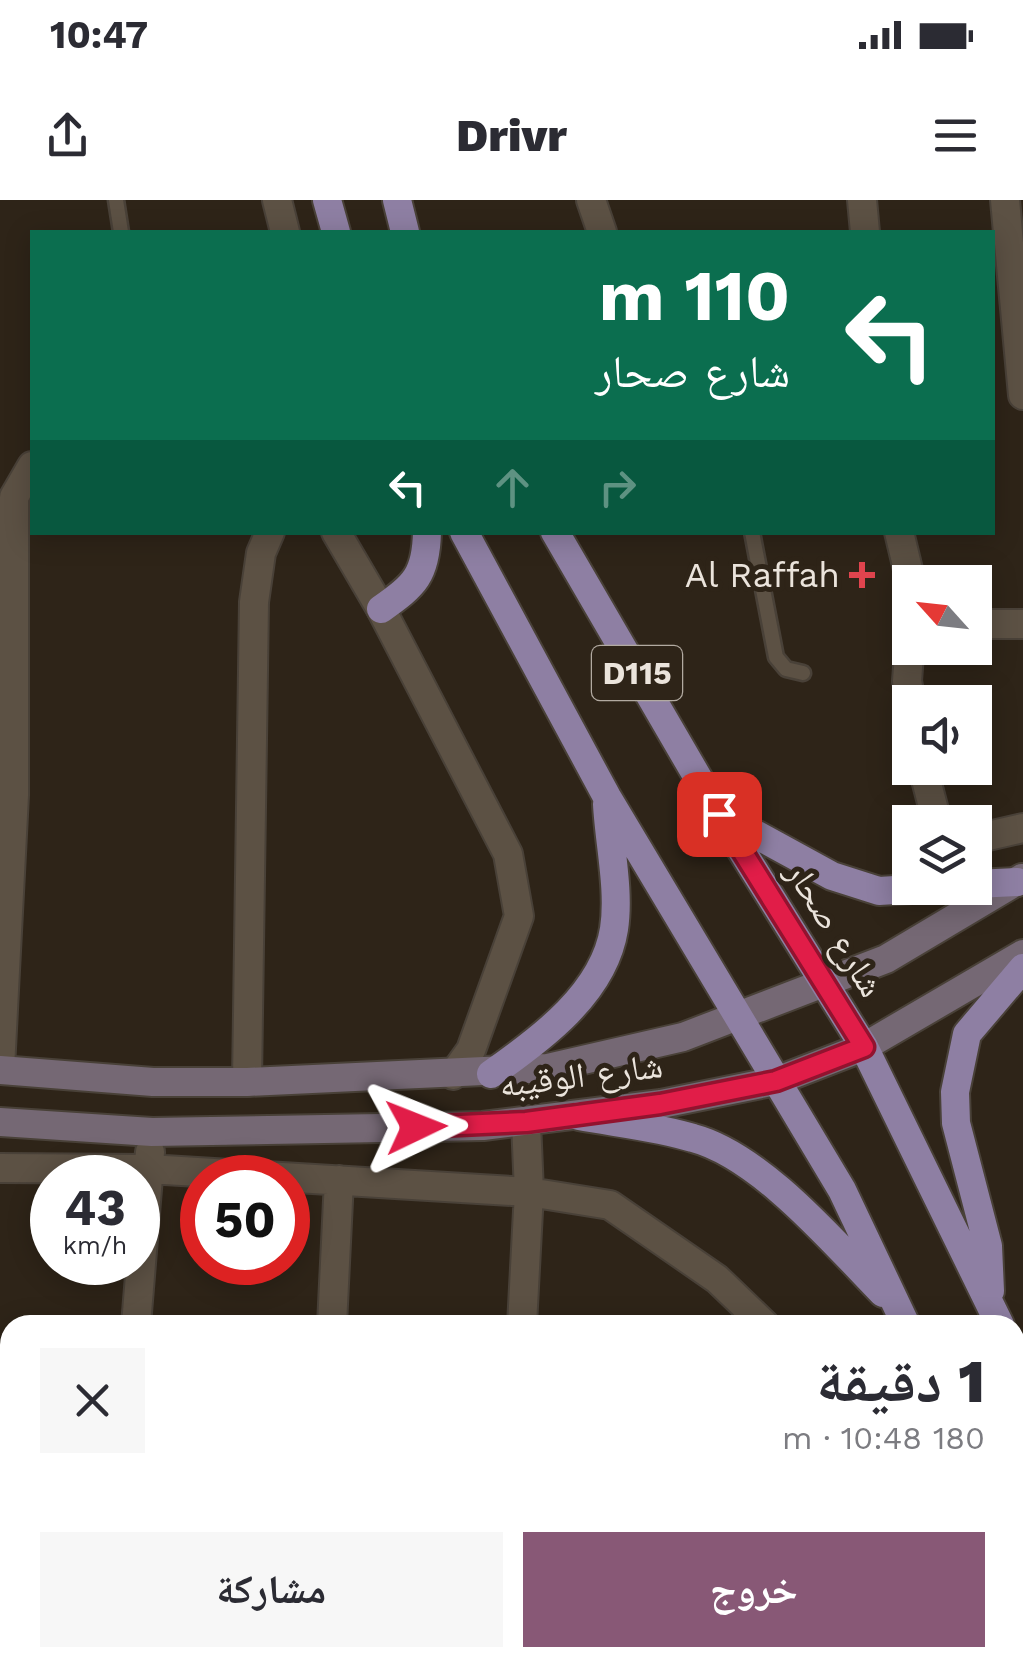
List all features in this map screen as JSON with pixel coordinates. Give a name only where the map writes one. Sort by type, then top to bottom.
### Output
[{"type":"main road","points":[[327,200],[335,230]]},
{"type":"main road","points":[[397,200],[404,230]]},
{"type":"main road","points":[[382,609],[415,585],[425,560],[428,535]]},
{"type":"main road","name":"D115","points":[[466,535],[607,798],[842,1190],[901,1315]]},
{"type":"main road","name":"شارع صحار","points":[[558,535],[719,814],[864,1047],[995,1314]]},
{"type":"main road","points":[[491,1074],[534,1044],[605,964],[615,926],[607,798]]},
{"type":"main road","points":[[719,814],[832,876],[879,891],[892,890]]},
{"type":"main road","points":[[992,882],[1020,880]]},
{"type":"main road","name":"شارع الوقيبه","points":[[0,1069],[154,1082],[247,1082],[491,1074],[548,1068],[643,1048],[824,984],[886,959],[1020,880]]},
{"type":"main road","name":"شارع الوقيبه","points":[[0,1122],[152,1132],[526,1122],[580,1116],[776,1081],[864,1047],[1023,954]]},
{"type":"main road","points":[[995,1314],[988,1246],[956,1123],[955,1092],[967,1034],[1023,968]]},
{"type":"main road","points":[[580,1116],[697,1138],[732,1158],[804,1212],[900,1315]]},
{"type":"street","points":[[277,200],[284,230]]},
{"type":"street","points":[[591,200],[601,230]]},
{"type":"street","points":[[862,200],[865,230]]},
{"type":"street","points":[[1004,200],[1023,395]]},
{"type":"street","points":[[0,1069],[7,796],[7,492],[30,468]]},
{"type":"street","points":[[247,1082],[254,602],[261,553],[269,535]]},
{"type":"street","points":[[338,535],[382,609],[508,854],[519,916],[471,1050],[453,1075]]},
{"type":"street","points":[[901,535],[907,565]]},
{"type":"street","points":[[992,624],[1023,624]]},
{"type":"street","points":[[992,834],[1023,828]]},
{"type":"street","points":[[522,1315],[528,1192],[526,1122]]},
{"type":"street","points":[[150,1155],[152,1132]]},
{"type":"street","points":[[0,1168],[30,1168]]},
{"type":"street","points":[[160,1170],[528,1192],[610,1205],[717,1280],[754,1315]]},
{"type":"street","points":[[332,1315],[339,1180]]},
{"type":"street","points":[[137,1315],[139,1285]]},
{"type":"lane","points":[[116,200],[121,230]]},
{"type":"lane","points":[[753,535],[776,657],[786,668],[803,673]]},
{"type":"place","name":"Al Raffah","points":[[862,575]]},
{"type":"route","points":[[416,1127],[526,1122],[660,1104],[776,1081],[864,1047],[719,814]]}]
